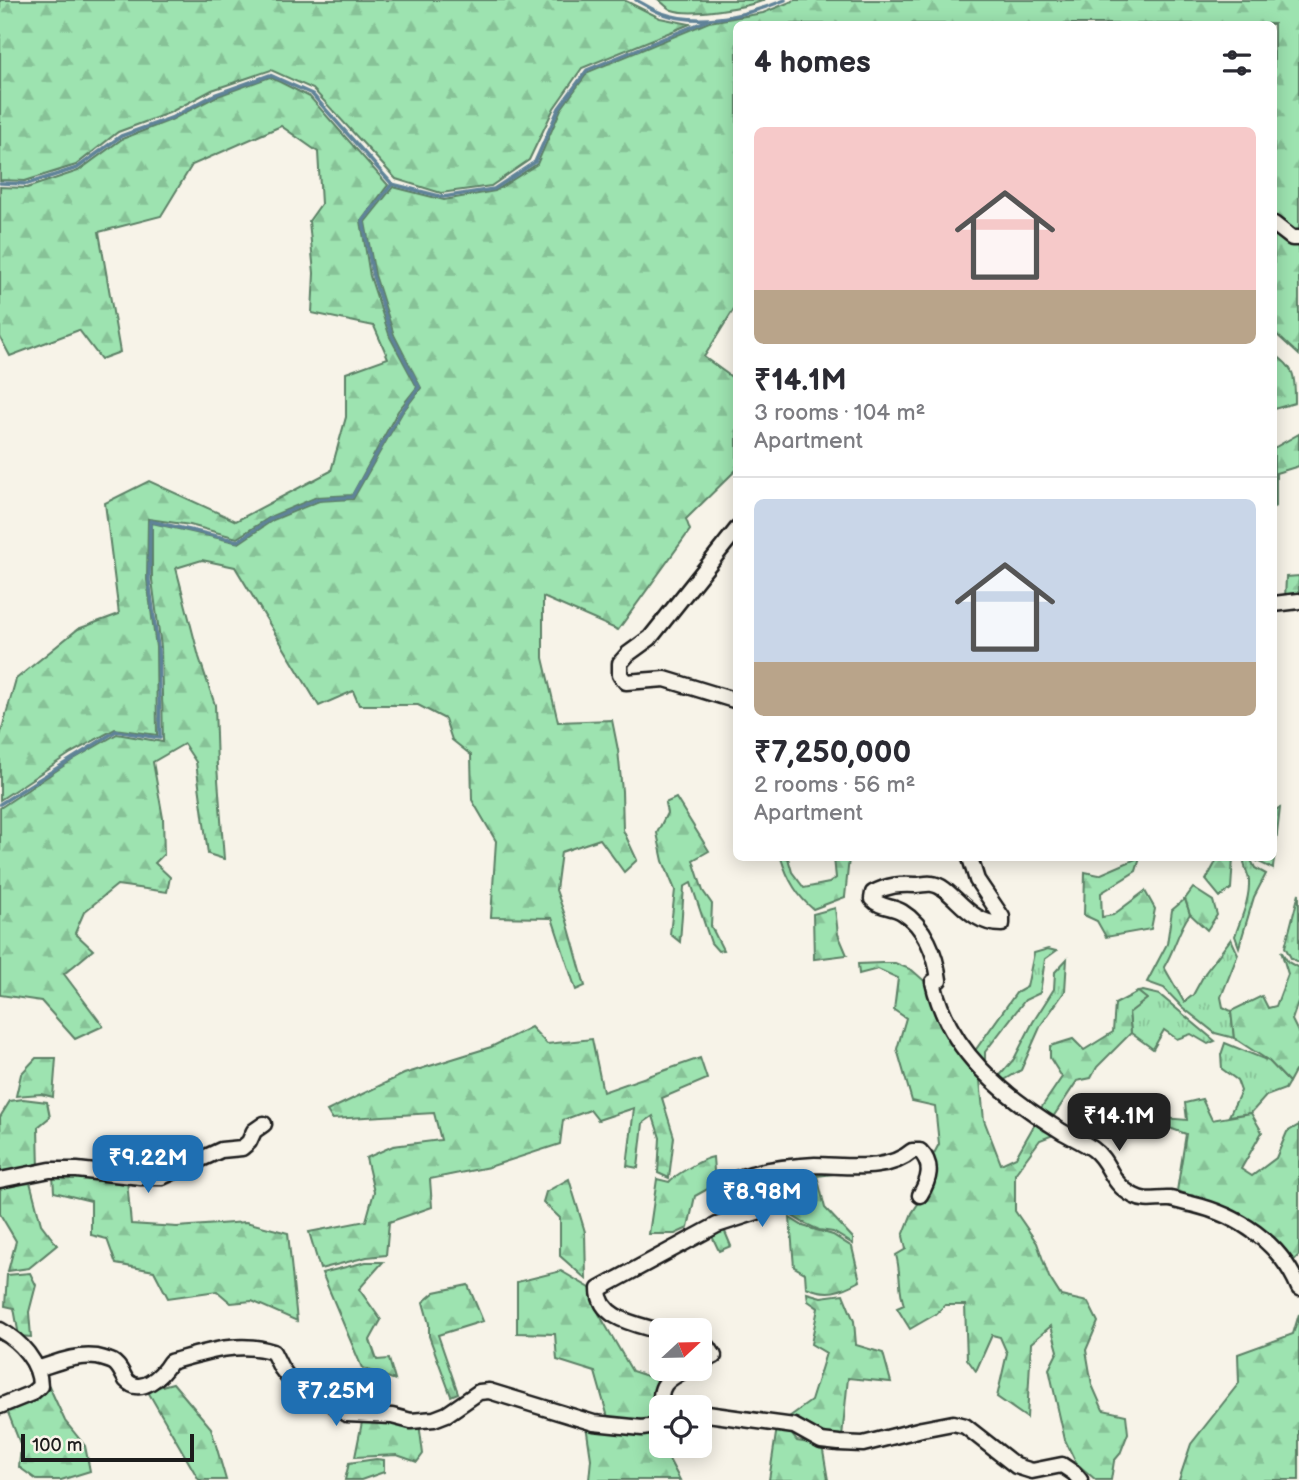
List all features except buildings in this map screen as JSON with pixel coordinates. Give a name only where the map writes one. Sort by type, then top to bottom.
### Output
[{"type":"street","points":[[1277,226],[1292,238],[1299,238]]},
{"type":"street","points":[[733,534],[650,638],[620,663],[620,675],[626,682],[665,679],[733,700]]},
{"type":"street","points":[[1277,604],[1299,601]]},
{"type":"street","points":[[971,861],[977,880],[1002,917],[1002,924],[992,924],[965,910],[941,887],[932,884],[898,884],[873,893],[872,899],[876,905],[901,912],[920,929],[928,941],[938,969],[939,980],[933,982],[935,991],[968,1055],[987,1077],[1009,1096],[1093,1149],[1101,1156],[1116,1183],[1131,1195],[1144,1201],[1170,1199],[1215,1209],[1241,1222],[1263,1238],[1282,1257],[1299,1288]]},
{"type":"street","points":[[0,1180],[50,1170],[162,1177],[221,1150],[243,1148],[254,1131],[264,1124]]},
{"type":"street","points":[[649,1328],[615,1316],[602,1304],[599,1289],[717,1225],[760,1211],[764,1206],[761,1201],[753,1196],[732,1192],[725,1186],[730,1181],[770,1169],[881,1164],[905,1157],[912,1152],[920,1152],[926,1157],[930,1177],[920,1195]]},
{"type":"street","points":[[0,1329],[20,1345],[37,1369],[40,1386],[32,1393],[0,1406]]},
{"type":"street","points":[[37,1369],[67,1360],[96,1357],[113,1362],[128,1382],[141,1386],[164,1373],[170,1362],[218,1349],[257,1346],[273,1352],[281,1368],[300,1393],[324,1398],[346,1414],[392,1416],[411,1421],[434,1419],[447,1414],[479,1392],[489,1391],[594,1423],[649,1427]]},
{"type":"street","points":[[712,1415],[794,1426],[821,1441],[839,1444],[863,1444],[953,1423],[965,1426],[1016,1466],[1032,1471],[1062,1465],[1080,1480]]},
{"type":"green space","points":[[0,0],[624,0],[660,18],[690,24],[582,68],[554,108],[529,160],[491,186],[441,193],[396,179],[313,89],[271,70],[212,90],[169,113],[118,132],[76,165],[25,181],[0,180]]},
{"type":"green space","points":[[659,0],[765,0],[746,6],[705,12],[681,12],[672,10]]},
{"type":"green space","points":[[795,0],[1299,0],[1299,355],[1277,335],[1277,21],[733,21],[733,310],[704,357],[733,378],[733,473],[686,519],[690,530],[618,630],[543,597],[543,658],[558,722],[612,720],[618,750],[623,830],[637,860],[624,872],[600,839],[561,852],[556,890],[585,986],[576,990],[552,918],[491,917],[496,841],[472,800],[471,755],[452,740],[445,719],[418,705],[359,705],[353,691],[319,706],[235,567],[202,560],[176,568],[199,657],[215,705],[224,859],[208,854],[196,762],[184,744],[153,762],[163,818],[164,854],[155,863],[170,877],[167,892],[117,885],[84,912],[75,933],[93,950],[64,974],[103,1026],[75,1039],[41,1001],[0,995],[0,808],[117,734],[163,742],[161,647],[152,580],[152,523],[239,543],[273,520],[319,501],[353,499],[402,413],[421,388],[394,335],[375,275],[365,222],[393,187],[444,200],[495,191],[537,164],[561,109],[588,72],[709,22],[763,13]]},
{"type":"green space","points":[[270,77],[310,97],[388,185],[361,221],[370,276],[390,337],[417,387],[398,411],[352,495],[317,497],[272,516],[237,538],[190,525],[148,519],[147,580],[156,647],[157,735],[115,729],[71,753],[0,800],[0,736],[16,679],[78,629],[119,614],[105,503],[149,481],[236,521],[331,471],[346,417],[346,373],[388,358],[374,326],[312,313],[314,273],[309,221],[321,204],[318,152],[281,126],[192,165],[161,216],[99,232],[120,352],[101,359],[79,330],[10,356],[0,337],[0,187],[27,188],[78,171],[122,139],[171,120],[215,97]]},
{"type":"green space","points":[[1277,356],[1287,364],[1293,374],[1295,403],[1277,408]]},
{"type":"green space","points":[[1299,434],[1299,466],[1277,473],[1277,446]]},
{"type":"green space","points":[[1299,576],[1299,596],[1285,599],[1286,577]]},
{"type":"green space","points":[[676,798],[709,851],[693,860],[703,891],[712,904],[711,926],[723,950],[718,951],[711,943],[691,883],[684,887],[680,942],[670,934],[675,890],[663,861],[657,833],[667,813],[665,803]]},
{"type":"green space","points":[[1280,808],[1277,834],[1277,809]]},
{"type":"green space","points":[[782,861],[789,861],[792,872],[804,888],[829,883],[836,878],[834,861],[849,861],[845,897],[813,909],[793,886]]},
{"type":"green space","points":[[1131,861],[1139,861],[1136,871],[1101,893],[1102,917],[1113,915],[1145,891],[1155,909],[1151,929],[1106,937],[1097,921],[1084,915],[1085,872],[1099,875]]},
{"type":"green space","points":[[1216,861],[1233,861],[1231,889],[1220,897],[1206,880]]},
{"type":"green space","points":[[1244,861],[1252,861],[1255,868],[1266,874],[1254,897],[1239,947],[1235,936],[1245,909],[1249,887]]},
{"type":"green space","points":[[1257,861],[1274,861],[1273,869]]},
{"type":"green space","points":[[1193,888],[1213,901],[1217,915],[1207,930],[1190,914],[1185,899]]},
{"type":"green space","points":[[1299,893],[1299,963],[1291,958],[1285,947]]},
{"type":"green space","points":[[1185,899],[1190,914],[1164,967],[1184,1002],[1193,995],[1205,973],[1231,939],[1238,954],[1221,997],[1223,1007],[1231,1011],[1234,1038],[1215,1033],[1182,1007],[1164,988],[1147,982],[1167,944],[1172,910]]},
{"type":"green space","points":[[835,908],[838,934],[847,955],[814,959],[813,914]]},
{"type":"green space","points":[[1048,949],[1056,951],[1045,959],[1040,993],[1025,1000],[985,1052],[985,1069],[974,1052],[1016,993],[1027,987],[1034,953]]},
{"type":"green space","points":[[1281,951],[1288,962],[1299,968],[1299,999],[1292,1020],[1299,1034],[1299,1070],[1295,1071],[1289,1082],[1269,1061],[1234,1038],[1231,1011],[1262,996],[1268,1008],[1276,1006],[1288,974]]},
{"type":"green space","points":[[1067,959],[1065,991],[1041,1025],[1021,1070],[1001,1082],[996,1080],[1014,1059],[1054,989],[1055,972]]},
{"type":"green space","points":[[895,963],[912,970],[929,985],[956,1048],[980,1080],[984,1120],[1001,1164],[1016,1157],[1036,1122],[1056,1134],[1040,1140],[1015,1174],[1015,1211],[1037,1243],[1049,1277],[1061,1296],[1088,1302],[1098,1322],[1086,1350],[1092,1385],[1103,1410],[1126,1415],[1128,1433],[1120,1454],[1114,1461],[1111,1480],[1096,1480],[1076,1463],[1065,1440],[1049,1369],[1058,1351],[1051,1326],[1031,1343],[1027,1418],[997,1397],[1007,1353],[1000,1337],[992,1335],[976,1371],[967,1359],[965,1305],[945,1305],[936,1314],[910,1329],[897,1308],[904,1305],[896,1255],[906,1249],[903,1236],[912,1213],[933,1181],[931,1159],[939,1144],[935,1106],[912,1101],[897,1049],[906,1018],[894,1010],[898,978],[878,969],[859,974],[858,964]]},
{"type":"green space","points":[[1138,992],[1160,995],[1215,1041],[1208,1044],[1191,1034],[1177,1039],[1164,1030],[1153,1049],[1131,1033],[1129,1012],[1146,999]]},
{"type":"green space","points":[[1138,992],[1147,999],[1129,1013],[1131,1033],[1097,1067],[1091,1078],[1077,1081],[1051,1120],[1039,1111],[1062,1077],[1050,1058],[1050,1046],[1073,1039],[1084,1050],[1113,1032],[1115,1004]]},
{"type":"green space","points":[[531,1027],[547,1044],[592,1039],[603,1092],[700,1058],[707,1079],[662,1098],[674,1137],[669,1178],[658,1173],[660,1138],[653,1116],[643,1123],[638,1168],[627,1166],[634,1108],[598,1120],[590,1110],[563,1120],[560,1144],[489,1167],[430,1179],[432,1207],[389,1222],[386,1255],[320,1269],[309,1232],[366,1221],[374,1192],[366,1158],[393,1146],[441,1140],[434,1113],[332,1119],[327,1111],[404,1074],[491,1047]]},
{"type":"green space","points":[[1225,1043],[1269,1061],[1289,1082],[1285,1089],[1266,1096],[1251,1113],[1229,1116],[1241,1091],[1237,1080],[1222,1069],[1221,1055]]},
{"type":"green space","points":[[36,1058],[56,1058],[53,1097],[41,1094],[16,1096],[21,1074]]},
{"type":"green space","points":[[23,1099],[47,1102],[50,1117],[38,1127],[39,1170],[1,1174],[0,1117],[10,1101]]},
{"type":"green space","points":[[1202,1099],[1212,1120],[1251,1113],[1262,1132],[1241,1169],[1252,1176],[1276,1158],[1287,1132],[1299,1125],[1299,1255],[1293,1261],[1269,1237],[1234,1210],[1177,1191],[1186,1134],[1164,1126],[1164,1118],[1187,1120],[1185,1103]]},
{"type":"green space","points":[[713,1157],[715,1185],[695,1196],[688,1228],[675,1234],[649,1234],[657,1179],[669,1182],[690,1167]]},
{"type":"green space","points":[[841,1168],[843,1173],[817,1176],[825,1208],[853,1238],[853,1244],[833,1232],[819,1230],[804,1223],[779,1208],[774,1199],[761,1192],[738,1190],[735,1183],[750,1176]]},
{"type":"green space","points":[[53,1175],[127,1180],[131,1224],[177,1227],[246,1222],[288,1233],[297,1321],[252,1301],[231,1303],[217,1291],[168,1298],[154,1271],[116,1264],[107,1239],[91,1235],[91,1201],[54,1192]]},
{"type":"green space","points":[[29,1178],[41,1224],[57,1245],[29,1268],[8,1271],[16,1241],[0,1214],[0,1182]]},
{"type":"green space","points":[[569,1179],[585,1232],[586,1279],[560,1256],[560,1218],[543,1202],[546,1192]]},
{"type":"green space","points":[[790,1218],[803,1226],[833,1235],[852,1247],[860,1281],[833,1292],[806,1287],[805,1273],[794,1267]]},
{"type":"green space","points":[[723,1227],[731,1246],[719,1251],[710,1232]]},
{"type":"green space","points":[[366,1262],[383,1262],[359,1289],[381,1320],[370,1340],[377,1360],[389,1359],[395,1380],[362,1368],[322,1273]]},
{"type":"green space","points":[[561,1271],[595,1291],[599,1314],[632,1371],[649,1377],[649,1381],[662,1381],[658,1395],[649,1395],[649,1424],[609,1421],[595,1372],[557,1360],[555,1334],[517,1333],[517,1282]]},
{"type":"green space","points":[[30,1273],[36,1285],[29,1312],[31,1337],[19,1336],[14,1308],[5,1306],[7,1275]]},
{"type":"green space","points":[[468,1285],[483,1321],[438,1335],[458,1393],[451,1396],[429,1336],[423,1302],[435,1292]]},
{"type":"green space","points":[[807,1293],[821,1297],[843,1294],[854,1321],[856,1345],[883,1353],[891,1382],[848,1378],[842,1437],[831,1437],[789,1417],[811,1401],[826,1353],[811,1344],[818,1308],[808,1301]]},
{"type":"green space","points":[[1299,1314],[1299,1480],[1179,1480],[1191,1444],[1239,1383],[1238,1354],[1293,1334]]},
{"type":"green space","points":[[173,1383],[211,1428],[226,1480],[199,1480],[147,1390]]},
{"type":"green space","points":[[49,1386],[65,1421],[85,1446],[90,1471],[61,1480],[37,1480],[19,1467],[21,1446],[7,1410],[31,1401]]},
{"type":"green space","points":[[363,1417],[419,1423],[423,1454],[417,1462],[397,1455],[355,1457]]},
{"type":"green space","points":[[586,1425],[649,1429],[649,1458],[668,1458],[680,1480],[589,1480],[591,1459]]},
{"type":"green space","points":[[777,1427],[789,1431],[797,1441],[822,1445],[828,1480],[769,1480]]},
{"type":"green space","points":[[384,1460],[384,1472],[361,1480],[345,1480],[349,1463]]},
{"type":"waterway","points":[[636,0],[658,12],[692,19],[740,14],[785,0]]},
{"type":"waterway","points":[[0,183],[27,184],[77,168],[121,136],[171,118],[214,95],[270,75],[312,94],[392,184],[443,197],[494,189],[535,162],[559,108],[587,70],[708,20]]},
{"type":"waterway","points":[[0,804],[116,731],[160,738],[158,647],[149,581],[150,521],[238,541],[272,518],[318,499],[352,497],[400,413],[419,387],[392,336],[373,276],[363,221],[392,184]]}]
